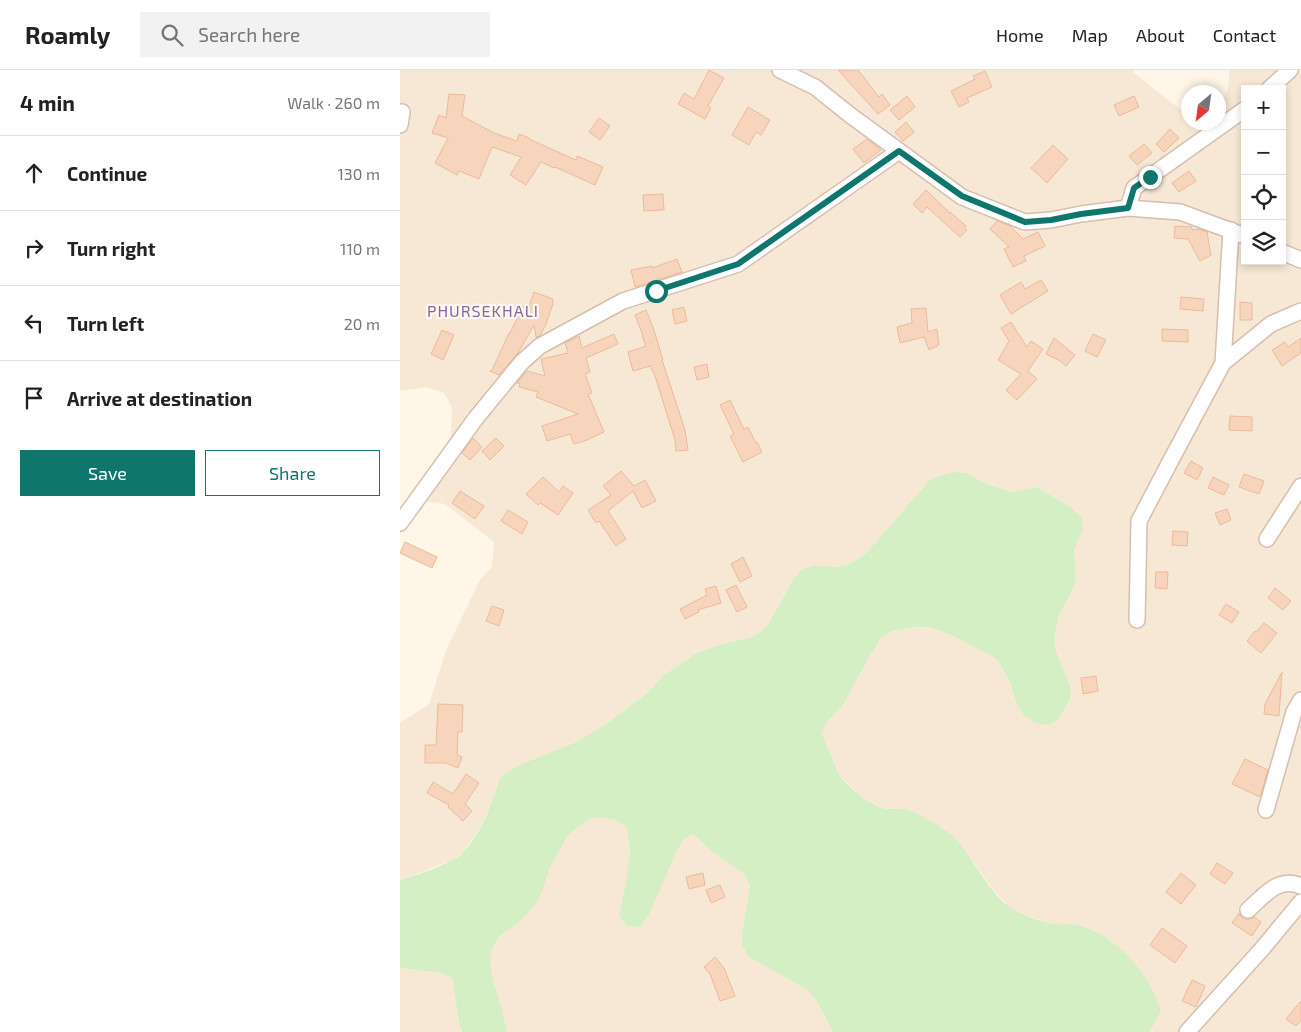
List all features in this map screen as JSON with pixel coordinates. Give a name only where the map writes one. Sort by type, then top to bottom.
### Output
[{"type":"street","points":[[780,70],[814,87],[962,196],[1025,222],[1051,220],[1128,208],[1180,212],[1238,233],[1223,363],[1139,521],[1137,620]]},
{"type":"street","points":[[1273,85],[1290,70]]},
{"type":"street","points":[[1128,208],[1134,188],[1241,112]]},
{"type":"street","points":[[400,523],[476,418],[522,362],[540,346],[623,301],[738,264],[899,151]]},
{"type":"street","points":[[1286,254],[1301,260]]},
{"type":"street","points":[[1223,363],[1272,324],[1301,312]]},
{"type":"street","points":[[1268,539],[1301,486]]},
{"type":"street","points":[[1266,810],[1294,712],[1301,700]]},
{"type":"street","points":[[1248,910],[1276,885],[1292,882],[1301,886]]},
{"type":"street","points":[[1187,1032],[1262,950],[1301,902]]},
{"type":"shaded area","points":[[400,70],[1134,70],[1133,72],[1181,109],[1181,130],[1226,130],[1226,94],[1229,70],[1301,70],[1301,1032],[1150,1032],[1161,1011],[1115,943],[1092,929],[1079,925],[1054,924],[1042,921],[1008,906],[991,887],[969,855],[953,836],[943,828],[908,810],[882,808],[861,796],[840,776],[822,734],[826,723],[843,705],[881,638],[892,631],[929,627],[957,638],[997,659],[1010,682],[1017,705],[1058,720],[1070,700],[1071,688],[1054,642],[1058,618],[1074,587],[1076,575],[1074,550],[1083,529],[1082,518],[1072,508],[1037,487],[1012,492],[989,485],[967,473],[955,472],[941,475],[860,558],[849,564],[837,567],[814,565],[802,569],[794,578],[769,623],[761,632],[749,638],[722,644],[695,654],[664,675],[647,693],[606,724],[574,743],[524,763],[491,805],[478,831],[463,852],[452,860],[400,880],[400,723],[429,704],[447,648],[480,580],[492,567],[494,542],[445,504],[423,501],[400,529],[400,509],[451,438],[452,407],[444,393],[427,387],[400,391]]},
{"type":"shaded area","points":[[601,817],[615,820],[626,826],[629,839],[630,866],[619,916],[628,926],[640,927],[648,917],[677,851],[683,840],[693,834],[714,853],[744,874],[750,885],[742,933],[749,957],[806,989],[816,1000],[832,1032],[507,1032],[494,984],[490,960],[493,948],[500,936],[521,921],[543,889],[550,867],[569,834],[589,819]]},
{"type":"shaded area","points":[[400,968],[440,973],[452,978],[457,1017],[462,1032],[400,1032]]},
{"type":"green space","points":[[954,472],[967,473],[989,485],[1012,492],[1037,487],[1072,508],[1082,518],[1083,529],[1074,550],[1076,575],[1074,587],[1058,618],[1054,642],[1071,688],[1070,700],[1058,720],[1047,725],[1035,723],[1024,715],[1017,705],[1010,682],[997,659],[943,632],[929,627],[916,627],[892,631],[881,638],[843,705],[826,723],[822,734],[840,776],[848,785],[878,806],[886,809],[910,810],[952,835],[968,854],[990,887],[1008,906],[1040,921],[1054,924],[1078,925],[1094,931],[1107,938],[1119,948],[1141,971],[1161,1011],[1150,1032],[832,1032],[816,1000],[806,989],[749,957],[742,945],[742,933],[750,885],[744,874],[714,853],[693,834],[683,840],[677,851],[648,917],[640,927],[627,926],[619,916],[629,860],[629,837],[626,826],[615,820],[601,817],[589,819],[569,834],[550,867],[537,902],[521,921],[500,936],[493,947],[490,960],[494,984],[507,1032],[462,1032],[458,1019],[452,978],[440,973],[400,968],[400,880],[443,865],[463,852],[481,826],[501,776],[524,763],[574,743],[606,724],[647,693],[664,675],[695,654],[722,644],[749,638],[761,632],[769,623],[794,578],[802,569],[814,565],[837,567],[849,564],[860,558],[930,480]]},
{"type":"building","points":[[709,70],[724,78],[708,106],[711,108],[705,119],[678,104],[684,93],[694,99]]},
{"type":"building","points":[[838,70],[858,70],[879,97],[882,94],[890,105],[878,114]]},
{"type":"building","points":[[985,71],[992,87],[967,98],[969,102],[959,107],[951,91],[975,79],[973,76]]},
{"type":"building","points":[[449,94],[465,95],[462,116],[494,133],[517,141],[519,134],[576,160],[577,156],[603,167],[595,185],[541,162],[526,185],[510,175],[521,157],[492,147],[479,179],[459,171],[457,175],[435,163],[448,138],[432,133],[439,115],[446,118]]},
{"type":"building","points":[[907,96],[915,107],[899,120],[890,110]]},
{"type":"building","points":[[1134,96],[1139,107],[1119,116],[1114,105]]},
{"type":"building","points":[[748,107],[770,120],[761,135],[756,132],[749,145],[732,135]]},
{"type":"building","points":[[599,118],[610,126],[600,140],[589,132]]},
{"type":"building","points":[[906,122],[914,132],[903,141],[895,132]]},
{"type":"building","points":[[1170,129],[1179,138],[1164,152],[1156,144]]},
{"type":"building","points":[[867,139],[881,150],[864,163],[853,149]]},
{"type":"building","points":[[1144,144],[1152,153],[1137,165],[1129,156]]},
{"type":"building","points":[[1053,145],[1068,159],[1047,183],[1031,168]]},
{"type":"building","points":[[1189,171],[1196,181],[1179,192],[1172,183]]},
{"type":"building","points":[[926,190],[966,226],[964,227],[967,230],[960,237],[927,207],[922,213],[913,204]]},
{"type":"building","points":[[663,194],[664,210],[644,211],[643,195]]},
{"type":"building","points":[[997,221],[1010,226],[1023,239],[1038,232],[1045,246],[1024,256],[1026,261],[1013,267],[1004,249],[1009,247],[990,229]]},
{"type":"building","points":[[1175,226],[1192,227],[1192,230],[1198,229],[1207,232],[1211,255],[1200,261],[1188,239],[1174,238]]},
{"type":"building","points":[[677,259],[682,272],[635,287],[631,270],[652,266],[652,268]]},
{"type":"building","points":[[1041,280],[1048,291],[1011,314],[1000,295],[1021,282],[1025,289]]},
{"type":"building","points":[[534,292],[553,299],[546,324],[540,336],[536,337],[534,325],[518,353],[499,375],[490,371],[523,306],[528,309]]},
{"type":"building","points":[[1181,297],[1204,299],[1203,311],[1180,309]]},
{"type":"building","points":[[1240,302],[1252,303],[1252,320],[1240,320]]},
{"type":"building","points":[[684,307],[687,321],[675,324],[672,310]]},
{"type":"building","points":[[926,308],[928,332],[937,329],[939,345],[929,350],[924,337],[900,343],[897,327],[912,323],[911,309]]},
{"type":"building","points":[[646,310],[685,430],[688,450],[676,451],[675,440],[655,376],[650,366],[633,371],[628,352],[646,346],[635,315]]},
{"type":"building","points":[[1011,322],[1027,347],[1031,341],[1043,349],[1028,371],[1037,379],[1017,400],[1006,390],[1021,374],[998,360],[1009,341],[1001,328]]},
{"type":"building","points":[[1162,329],[1188,330],[1188,342],[1162,341]]},
{"type":"building","points":[[442,330],[454,335],[443,360],[431,354]]},
{"type":"building","points":[[614,334],[618,344],[586,358],[590,372],[585,374],[592,393],[588,394],[604,432],[574,444],[570,434],[547,441],[542,426],[578,414],[536,397],[538,392],[519,387],[520,384],[517,383],[527,371],[545,376],[541,359],[568,353],[565,343],[579,336],[582,348]]},
{"type":"building","points":[[1093,334],[1106,340],[1097,357],[1085,351]]},
{"type":"building","points":[[1054,338],[1075,355],[1066,366],[1046,354]]},
{"type":"building","points":[[1301,338],[1301,353],[1282,366],[1272,350],[1285,342],[1288,347]]},
{"type":"building","points":[[707,364],[709,377],[697,380],[694,367]]},
{"type":"building","points":[[730,400],[744,429],[748,427],[762,452],[743,462],[730,436],[734,434],[720,405]]},
{"type":"building","points":[[1230,416],[1252,417],[1252,431],[1229,430]]},
{"type":"building","points":[[473,438],[482,447],[470,460],[462,453]]},
{"type":"building","points":[[496,438],[504,446],[490,460],[482,451]]},
{"type":"building","points":[[1191,461],[1203,468],[1197,480],[1184,473]]},
{"type":"building","points":[[621,471],[634,486],[645,480],[656,501],[642,508],[633,491],[608,511],[626,539],[616,546],[599,521],[596,523],[588,510],[611,495],[603,486]]},
{"type":"building","points":[[1244,474],[1264,481],[1259,494],[1239,487]]},
{"type":"building","points":[[543,477],[559,492],[563,486],[573,493],[558,515],[540,503],[538,505],[526,494]]},
{"type":"building","points":[[1213,477],[1229,485],[1224,495],[1208,488]]},
{"type":"building","points":[[460,491],[484,506],[475,519],[452,503]]},
{"type":"building","points":[[1227,509],[1231,520],[1220,525],[1215,513]]},
{"type":"building","points":[[508,510],[528,522],[522,534],[501,521]]},
{"type":"building","points":[[1173,531],[1188,532],[1187,546],[1172,545]]},
{"type":"building","points":[[405,542],[437,557],[432,568],[400,553]]},
{"type":"building","points":[[743,557],[752,576],[740,582],[731,564]]},
{"type":"building","points":[[1156,572],[1168,572],[1167,589],[1155,588]]},
{"type":"building","points":[[736,585],[747,607],[737,612],[726,590]]},
{"type":"building","points":[[716,586],[721,603],[698,610],[699,612],[685,619],[680,609],[707,595],[705,589]]},
{"type":"building","points":[[1275,588],[1291,601],[1283,610],[1268,598]]},
{"type":"building","points":[[1226,604],[1239,612],[1232,623],[1219,615]]},
{"type":"building","points":[[492,606],[504,610],[499,626],[486,621]]},
{"type":"building","points":[[1264,623],[1277,633],[1261,653],[1247,641]]},
{"type":"building","points":[[1282,672],[1279,716],[1264,714],[1265,704]]},
{"type":"building","points":[[1096,676],[1098,691],[1083,694],[1081,678]]},
{"type":"building","points":[[438,704],[463,705],[462,732],[458,732],[457,755],[462,757],[458,768],[446,763],[425,763],[425,745],[436,745]]},
{"type":"building","points":[[1245,759],[1268,770],[1260,797],[1232,784]]},
{"type":"building","points":[[466,774],[479,783],[465,804],[472,811],[463,821],[448,807],[449,805],[427,793],[433,782],[453,794]]},
{"type":"building","points":[[1217,863],[1233,873],[1225,884],[1210,874]]},
{"type":"building","points":[[703,873],[705,885],[689,889],[686,877]]},
{"type":"building","points":[[1181,873],[1196,885],[1181,904],[1166,892]]},
{"type":"building","points":[[720,885],[725,897],[711,903],[706,890]]},
{"type":"building","points":[[1239,913],[1245,919],[1254,917],[1261,922],[1252,936],[1232,923]]},
{"type":"building","points":[[1162,928],[1187,946],[1175,963],[1150,945]]},
{"type":"building","points":[[715,957],[724,968],[735,996],[720,1001],[710,974],[704,967]]},
{"type":"building","points":[[1192,980],[1205,986],[1196,1007],[1182,1001]]},
{"type":"building","points":[[1301,1001],[1301,1020],[1296,1026],[1286,1019]]},
{"type":"district","name":"PHURSEKHALI","points":[[483,311]]},
{"type":"route","points":[[656,291],[738,264],[899,151],[962,196],[1025,222],[1051,220],[1128,208],[1134,188],[1150,177]]}]
